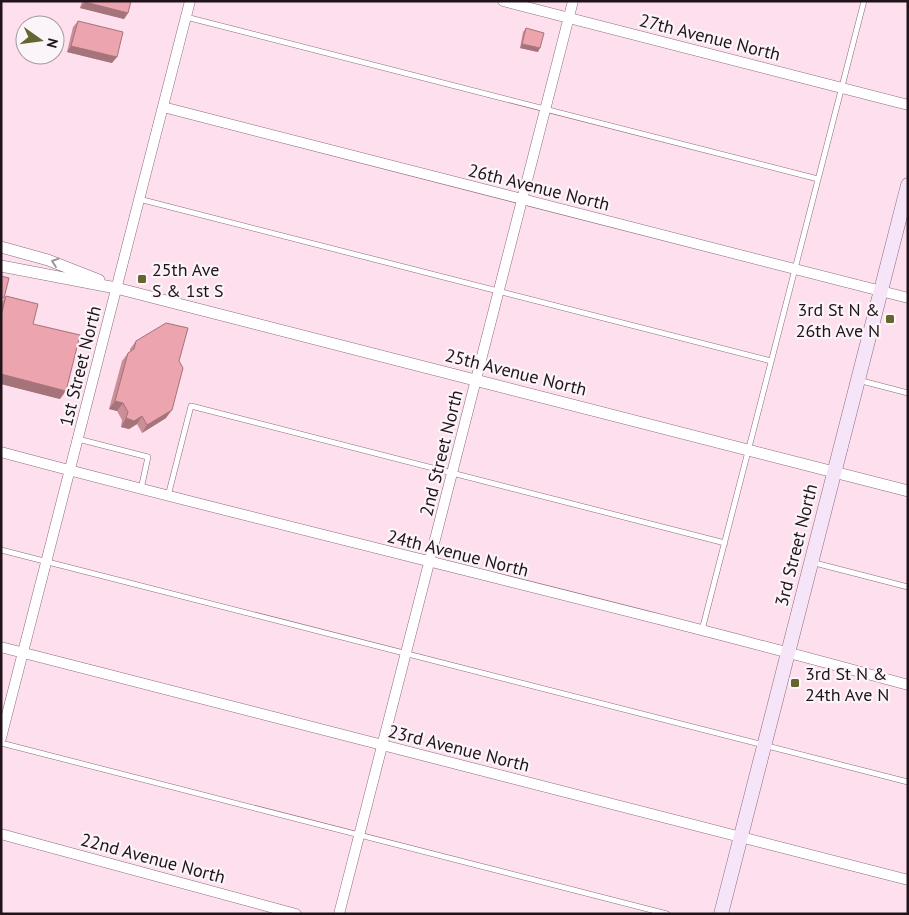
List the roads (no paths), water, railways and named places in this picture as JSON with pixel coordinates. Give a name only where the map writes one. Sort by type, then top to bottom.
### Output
[{"type":"main road","name":"3rd Street North","points":[[721,914],[880,291],[906,201],[908,185]]},
{"type":"street","name":"1st Street North","points":[[1,738],[190,1]]},
{"type":"street","name":"27th Avenue North","points":[[504,1],[908,105]]},
{"type":"street","name":"2nd Street North","points":[[339,914],[573,1]]},
{"type":"street","name":"26th Avenue North","points":[[163,107],[908,298]]},
{"type":"street","name":"25th Avenue North","points":[[1,247],[69,267],[116,288]]},
{"type":"street","name":"25th Avenue North","points":[[1,266],[116,288],[908,490]]},
{"type":"street","name":"24th Avenue North","points":[[1,452],[168,496],[788,652],[908,685]]},
{"type":"street","name":"23rd Avenue North","points":[[1,647],[908,880]]},
{"type":"street","name":"22nd Avenue North","points":[[1,834],[296,914]]},
{"type":"lane","points":[[702,630],[864,1]]},
{"type":"lane","points":[[186,17],[818,179]]},
{"type":"lane","points":[[139,199],[771,362]]},
{"type":"lane","points":[[858,380],[908,393]]},
{"type":"lane","points":[[168,496],[191,406],[725,543]]},
{"type":"lane","points":[[78,439],[148,457],[141,489]]},
{"type":"lane","points":[[1,550],[908,782]]},
{"type":"lane","points":[[811,562],[908,587]]},
{"type":"lane","points":[[1,743],[668,914]]},
{"type":"place","name":"25th Ave S & 1st S","points":[[142,279]]},
{"type":"place","name":"3rd St N & 26th Ave N","points":[[890,319]]},
{"type":"place","name":"3rd St N & 24th Ave N","points":[[795,683]]}]
